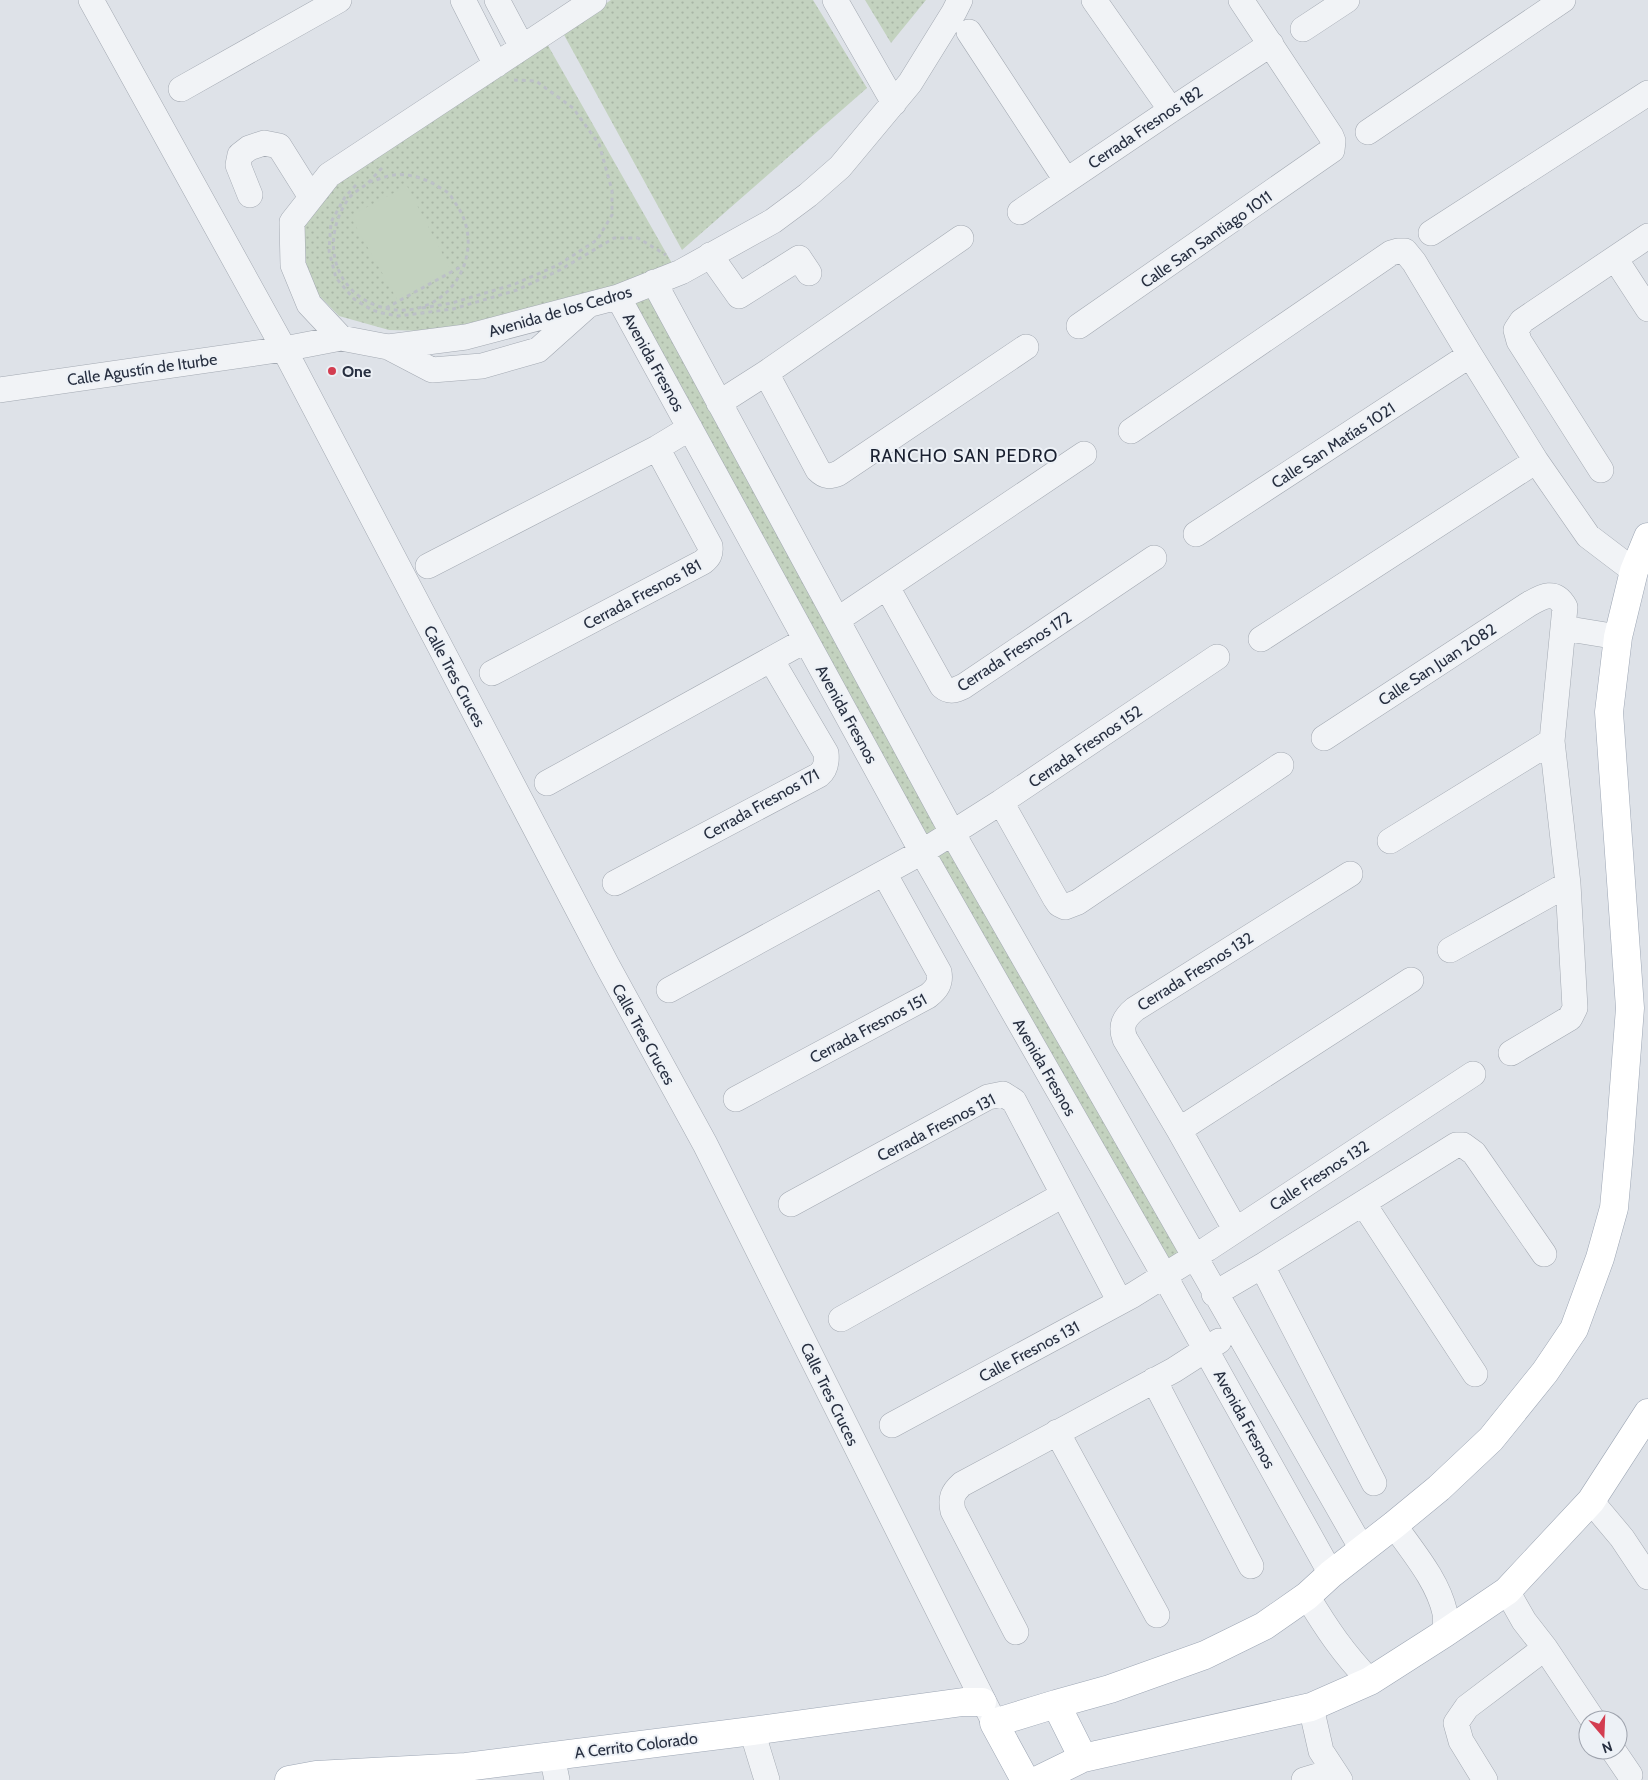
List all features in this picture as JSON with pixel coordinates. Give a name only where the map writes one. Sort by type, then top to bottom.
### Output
[{"type":"main road","name":"A Cerrito Colorado","points":[[289,1780],[316,1775],[466,1767],[554,1768],[752,1731],[964,1702],[988,1712],[1056,1704],[1110,1689],[1205,1655],[1264,1626],[1307,1596],[1330,1574],[1439,1488],[1491,1439],[1545,1372],[1574,1329],[1600,1258],[1614,1208],[1639,1008],[1609,712],[1618,637],[1634,571],[1648,537]]},
{"type":"main road","points":[[1038,1780],[1083,1758],[1311,1707],[1370,1681],[1507,1591],[1591,1501],[1648,1413]]},
{"type":"main road","points":[[1056,1704],[1083,1758]]},
{"type":"main road","points":[[988,1712],[1025,1780]]},
{"type":"street","name":"Calle Tres Cruces","points":[[91,0],[284,349],[607,965],[705,1144],[988,1712]]},
{"type":"street","points":[[181,89],[339,0]]},
{"type":"street","points":[[463,0],[502,74]]},
{"type":"street","points":[[496,0],[522,47]]},
{"type":"street","points":[[835,0],[894,103]]},
{"type":"street","name":"Avenida de los Cedros","points":[[340,338],[388,347],[432,370],[482,366],[538,350],[587,306],[618,297],[681,272],[773,221],[808,195],[840,167],[910,83],[960,0]]},
{"type":"street","points":[[1094,0],[1171,110]]},
{"type":"street","points":[[1240,0],[1271,44]]},
{"type":"street","points":[[1303,29],[1348,0]]},
{"type":"street","points":[[1368,132],[1563,0]]},
{"type":"street","points":[[340,338],[309,304],[293,265],[292,222],[329,175],[502,74],[522,47],[591,1]]},
{"type":"street","points":[[969,32],[1066,180]]},
{"type":"street","name":"Cerrada Fresnos 182","points":[[1020,212],[1271,44]]},
{"type":"street","name":"Calle San Santiago 1011","points":[[1080,326],[1332,150],[1333,141],[1331,136],[1271,44]]},
{"type":"street","points":[[1431,233],[1648,93]]},
{"type":"street","points":[[250,195],[238,164],[240,155],[249,148],[264,143],[279,146],[312,197]]},
{"type":"street","points":[[1602,470],[1519,341],[1516,330],[1522,321],[1616,260],[1648,236]]},
{"type":"street","points":[[720,403],[961,238]]},
{"type":"street","points":[[1131,431],[1383,259],[1398,251],[1405,251],[1410,256],[1536,461],[1588,536],[1634,571]]},
{"type":"street","points":[[710,255],[739,296],[800,258]]},
{"type":"street","points":[[1616,260],[1648,309]]},
{"type":"street","points":[[654,282],[953,834],[1214,1294],[1362,1549]]},
{"type":"street","name":"Avenida Fresnos","points":[[618,297],[922,852],[1206,1349],[1330,1574]]},
{"type":"street","points":[[284,349],[340,338]]},
{"type":"street","points":[[766,373],[818,470],[828,476],[839,473],[1026,346]]},
{"type":"street","name":"Calle Agustín de Iturbe","points":[[0,390],[284,349]]},
{"type":"street","name":"Calle San Matías 1021","points":[[1196,534],[1470,355]]},
{"type":"street","points":[[428,566],[657,448],[690,428]]},
{"type":"street","name":"Cerrada Fresnos 181","points":[[492,673],[703,562],[708,557],[711,552],[710,546],[657,448]]},
{"type":"street","points":[[837,620],[1084,454]]},
{"type":"street","points":[[1261,639],[1536,461]]},
{"type":"street","points":[[761,559],[793,539]]},
{"type":"street","name":"Cerrada Fresnos 172","points":[[887,587],[942,686],[946,690],[951,691],[964,686],[1154,558]]},
{"type":"street","name":"Calle San Juan 2082","points":[[1324,738],[1540,597],[1553,595],[1561,600],[1565,606],[1563,628]]},
{"type":"street","points":[[1511,1053],[1566,1021],[1573,1014],[1575,1008],[1568,884],[1552,741],[1563,628],[1618,637]]},
{"type":"street","points":[[547,783],[772,661],[806,640]]},
{"type":"street","name":"Cerrada Fresnos 152","points":[[953,834],[1217,657]]},
{"type":"street","name":"Cerrada Fresnos 171","points":[[615,883],[819,775],[823,771],[826,764],[826,753],[772,661]]},
{"type":"street","points":[[1390,841],[1552,741]]},
{"type":"street","points":[[1001,802],[1055,898],[1059,904],[1065,907],[1078,902],[1281,765]]},
{"type":"street","points":[[669,990],[953,834]]},
{"type":"street","name":"Cerrada Fresnos 151","points":[[736,1099],[928,996],[939,985],[939,972],[884,873]]},
{"type":"street","name":"Cerrada Fresnos 132","points":[[1234,1229],[1179,1130],[1124,1039],[1122,1025],[1128,1015],[1143,1004],[1350,874]]},
{"type":"street","points":[[1450,950],[1568,884]]},
{"type":"street","points":[[1179,1130],[1411,980]]},
{"type":"street","name":"Calle Fresnos 132","points":[[1164,1275],[1474,1074]]},
{"type":"street","name":"Cerrada Fresnos 131","points":[[791,1204],[988,1097],[1003,1094],[1014,1101],[1120,1302]]},
{"type":"street","points":[[1214,1294],[1262,1266],[1449,1148],[1463,1145],[1474,1153],[1544,1254]]},
{"type":"street","points":[[841,1319],[1062,1195]]},
{"type":"street","points":[[1363,1203],[1476,1374]]},
{"type":"street","points":[[1262,1266],[1374,1483]]},
{"type":"street","name":"Calle Fresnos 131","points":[[892,1426],[1120,1302],[1164,1275]]},
{"type":"street","points":[[1016,1632],[952,1511],[951,1496],[962,1484],[1154,1380],[1236,1330]]},
{"type":"street","points":[[1154,1380],[1250,1566]]},
{"type":"street","points":[[1057,1432],[1157,1615]]},
{"type":"street","points":[[1591,1501],[1622,1538],[1648,1577]]},
{"type":"street","points":[[1394,1525],[1421,1563],[1438,1592],[1445,1614],[1445,1633]]},
{"type":"street","points":[[1507,1591],[1524,1621],[1545,1648],[1586,1710]]},
{"type":"street","points":[[1307,1596],[1327,1630],[1347,1658],[1370,1681]]},
{"type":"street","points":[[1485,1780],[1461,1742],[1456,1723],[1466,1707],[1545,1648]]},
{"type":"street","points":[[1304,1780],[1337,1776],[1321,1751],[1311,1707]]},
{"type":"street","points":[[752,1731],[767,1780]]},
{"type":"street","points":[[1620,1760],[1630,1775]]},
{"type":"path","points":[[388,162],[348,200],[334,223],[332,250],[340,276],[355,294],[375,306],[399,311],[452,303],[515,284],[558,265],[597,240],[612,215],[612,190],[599,144],[574,108],[536,81],[516,79],[502,74]]},
{"type":"path","points":[[369,182],[396,174],[424,178],[448,193],[464,216],[469,243],[463,271],[446,294],[422,308]]},
{"type":"path","points":[[358,184],[345,197],[331,222],[329,250],[336,278],[354,299],[372,310],[382,313],[398,316],[453,309],[517,290],[560,270],[614,238],[638,238],[665,254],[681,272]]},
{"type":"path","points":[[385,308],[464,265]]},
{"type":"green space","points":[[611,0],[813,0],[867,88],[682,250],[563,33]]},
{"type":"green space","points":[[865,0],[926,0],[891,43]]},
{"type":"green space","points":[[542,35],[673,265],[645,280],[466,332],[389,330],[339,316],[307,283],[301,250],[306,216],[334,179]]},
{"type":"green space","points":[[407,186],[452,272],[398,301],[350,216]]},
{"type":"green space","points":[[654,282],[1194,1257],[1164,1275],[618,297]]},
{"type":"place","name":"One","points":[[332,371]]},
{"type":"district","name":"RANCHO SAN PEDRO","points":[[964,456]]}]
